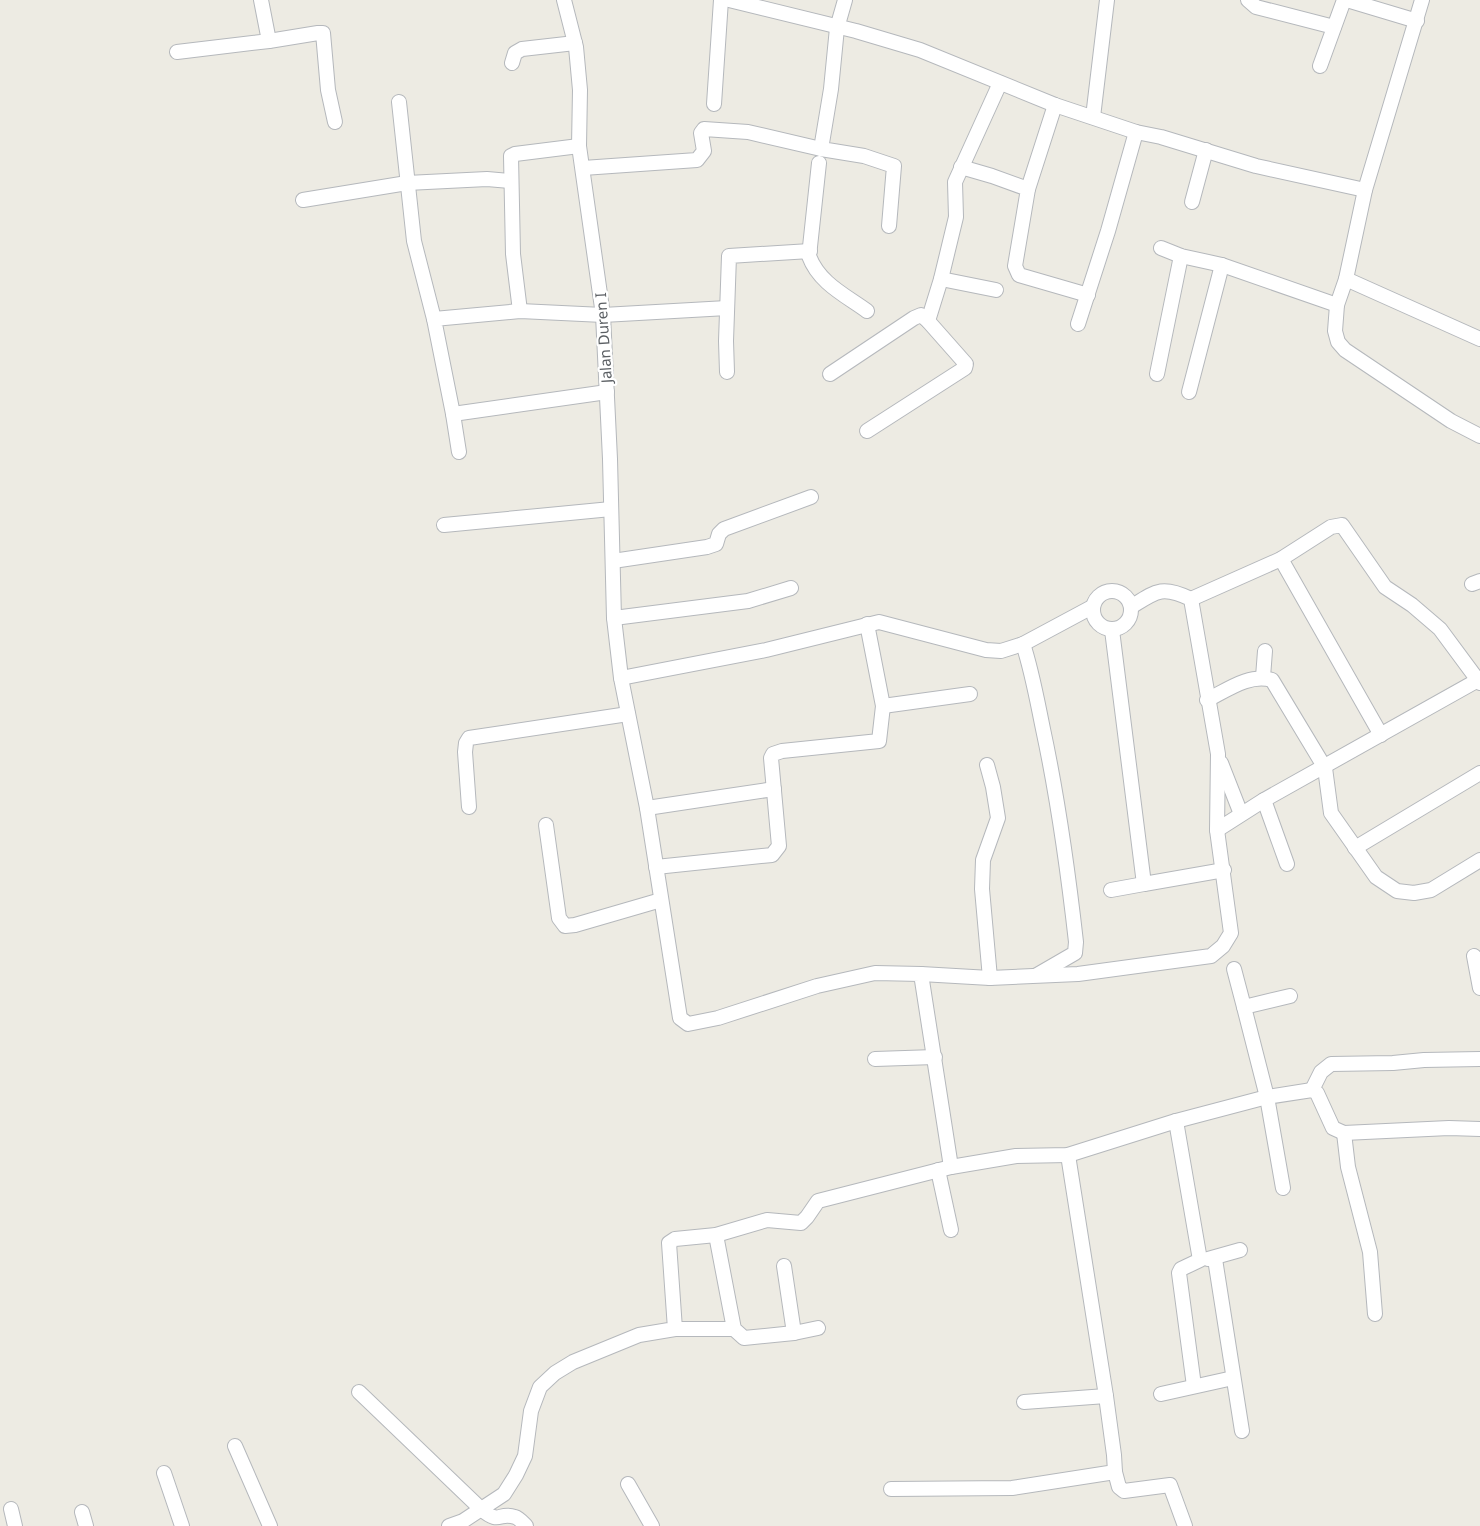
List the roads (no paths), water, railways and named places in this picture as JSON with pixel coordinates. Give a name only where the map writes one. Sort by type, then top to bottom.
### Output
[{"type":"street","points":[[261,0],[269,41]]},
{"type":"street","name":"Jalan Duren I","points":[[564,0],[575,43],[580,90],[579,146],[603,315],[614,618],[621,678],[647,808],[680,1018],[688,1024],[718,1018],[817,986],[874,973],[921,974]]},
{"type":"street","points":[[714,104],[721,0]]},
{"type":"street","points":[[729,0],[920,50],[1055,105],[1136,132],[1161,137],[1256,166],[1365,190]]},
{"type":"street","points":[[845,0],[837,28],[810,251],[813,266],[821,278],[867,311]]},
{"type":"street","points":[[1093,117],[1107,0]]},
{"type":"street","points":[[1248,0],[1256,7],[1334,27]]},
{"type":"street","points":[[1320,66],[1346,0],[1417,21]]},
{"type":"street","points":[[1422,0],[1365,190],[1346,279],[1337,305],[1335,331],[1338,342],[1345,350],[1451,421],[1480,436]]},
{"type":"street","points":[[177,52],[323,33],[328,90],[335,122]]},
{"type":"street","points":[[512,63],[517,50],[575,43]]},
{"type":"street","points":[[928,321],[956,217],[957,204],[954,188],[961,167],[1000,83]]},
{"type":"street","points":[[399,102],[414,241],[434,319],[459,452]]},
{"type":"street","points":[[1055,105],[1028,189],[1015,266],[1016,273],[1088,295]]},
{"type":"street","points":[[583,168],[697,160],[704,151],[701,133],[704,129],[748,132],[820,156],[864,156],[894,166],[889,226]]},
{"type":"street","points":[[1078,324],[1108,231],[1136,132]]},
{"type":"street","points":[[520,311],[513,254],[510,181],[512,155],[579,146]]},
{"type":"street","points":[[1192,202],[1206,150]]},
{"type":"street","points":[[961,167],[1028,189]]},
{"type":"street","points":[[303,200],[407,183],[487,179],[510,181]]},
{"type":"street","points":[[1161,248],[1181,256],[1222,265],[1337,305]]},
{"type":"street","points":[[727,372],[729,256],[810,251]]},
{"type":"street","points":[[1157,374],[1181,256]]},
{"type":"street","points":[[1189,392],[1222,265]]},
{"type":"street","points":[[941,279],[996,290]]},
{"type":"street","points":[[1346,279],[1480,339]]},
{"type":"street","points":[[434,319],[520,311],[603,315],[727,308]]},
{"type":"street","points":[[830,374],[921,315],[966,364],[867,431]]},
{"type":"street","points":[[453,414],[607,392]]},
{"type":"street","points":[[613,561],[707,547],[716,544],[719,534],[724,529],[811,496]]},
{"type":"street","points":[[444,525],[611,509]]},
{"type":"street","points":[[1191,599],[1281,559],[1331,527],[1342,525],[1385,587],[1412,604],[1440,629],[1479,681],[1264,800],[1217,830]]},
{"type":"street","points":[[1281,559],[1381,735]]},
{"type":"street","points":[[614,618],[748,601],[791,588]]},
{"type":"street","points":[[1116,591],[1123,594],[1131,607],[1130,618],[1123,627],[1112,630],[1101,627],[1093,618],[1092,607],[1101,594],[1116,591]]},
{"type":"street","points":[[1131,607],[1153,593],[1165,591],[1176,591],[1191,599]]},
{"type":"street","points":[[1191,599],[1218,754],[1241,814]]},
{"type":"street","points":[[621,678],[766,650],[879,622],[986,650],[1001,651],[1023,644],[1092,607]]},
{"type":"street","points":[[656,867],[772,855],[779,846],[771,758],[773,754],[782,751],[879,741],[883,706],[867,624]]},
{"type":"street","points":[[1112,630],[1144,884]]},
{"type":"street","points":[[1023,644],[1030,664],[1047,748],[1065,853],[1076,949],[1072,956],[1035,976]]},
{"type":"street","points":[[1263,677],[1265,651]]},
{"type":"street","points":[[1207,700],[1254,678],[1263,677],[1272,680],[1325,768],[1331,813],[1376,876],[1397,891],[1414,893],[1431,890],[1480,860]]},
{"type":"street","points":[[883,706],[970,694]]},
{"type":"street","points":[[469,807],[465,752],[469,738],[628,714]]},
{"type":"street","points":[[951,1230],[935,1058],[921,974],[990,978],[1078,974],[1211,956],[1223,946],[1231,933],[1217,830],[1218,754]]},
{"type":"street","points":[[987,765],[998,818],[983,860],[982,889],[990,978]]},
{"type":"street","points":[[1354,848],[1480,773]]},
{"type":"street","points":[[647,808],[774,789]]},
{"type":"street","points":[[1264,800],[1287,864]]},
{"type":"street","points":[[546,825],[559,918],[565,926],[661,900]]},
{"type":"street","points":[[1111,890],[1224,870]]},
{"type":"street","points":[[1474,956],[1480,988]]},
{"type":"street","points":[[1234,969],[1267,1097],[1283,1188]]},
{"type":"street","points":[[1244,1007],[1290,996]]},
{"type":"street","points":[[875,1059],[935,1058]]},
{"type":"street","points":[[1312,1090],[1321,1072],[1331,1064],[1393,1064],[1424,1060],[1480,1059]]},
{"type":"street","points":[[675,1329],[669,1243],[681,1237],[716,1235],[767,1220],[801,1223],[818,1201],[944,1168],[1016,1156],[1068,1155],[1176,1121],[1267,1097],[1312,1090],[1317,1093],[1333,1128],[1344,1133],[1449,1128],[1480,1129]]},
{"type":"street","points":[[1176,1121],[1200,1260]]},
{"type":"street","points":[[1344,1133],[1348,1167],[1370,1252],[1376,1314]]},
{"type":"street","points":[[1068,1155],[1119,1487],[1124,1491],[1170,1485],[1185,1526]]},
{"type":"street","points":[[716,1235],[734,1329],[744,1338],[818,1328]]},
{"type":"street","points":[[1194,1386],[1179,1273],[1181,1269],[1200,1260],[1215,1259],[1240,1250]]},
{"type":"street","points":[[1215,1259],[1242,1431]]},
{"type":"street","points":[[784,1266],[794,1333]]},
{"type":"street","points":[[449,1526],[463,1521],[504,1494],[525,1456],[531,1411],[540,1387],[555,1373],[573,1362],[639,1335],[675,1329],[734,1329]]},
{"type":"street","points":[[1161,1394],[1233,1378]]},
{"type":"street","points":[[359,1392],[490,1519],[496,1521],[509,1516],[516,1517],[526,1526]]},
{"type":"street","points":[[1024,1402],[1106,1396]]},
{"type":"street","points":[[235,1446],[270,1526]]},
{"type":"street","points":[[891,1489],[1012,1488],[1115,1472]]},
{"type":"street","points":[[164,1473],[182,1526]]},
{"type":"street","points":[[628,1484],[652,1526]]},
{"type":"street","points":[[11,1509],[15,1526]]},
{"type":"street","points":[[82,1512],[86,1526]]}]
